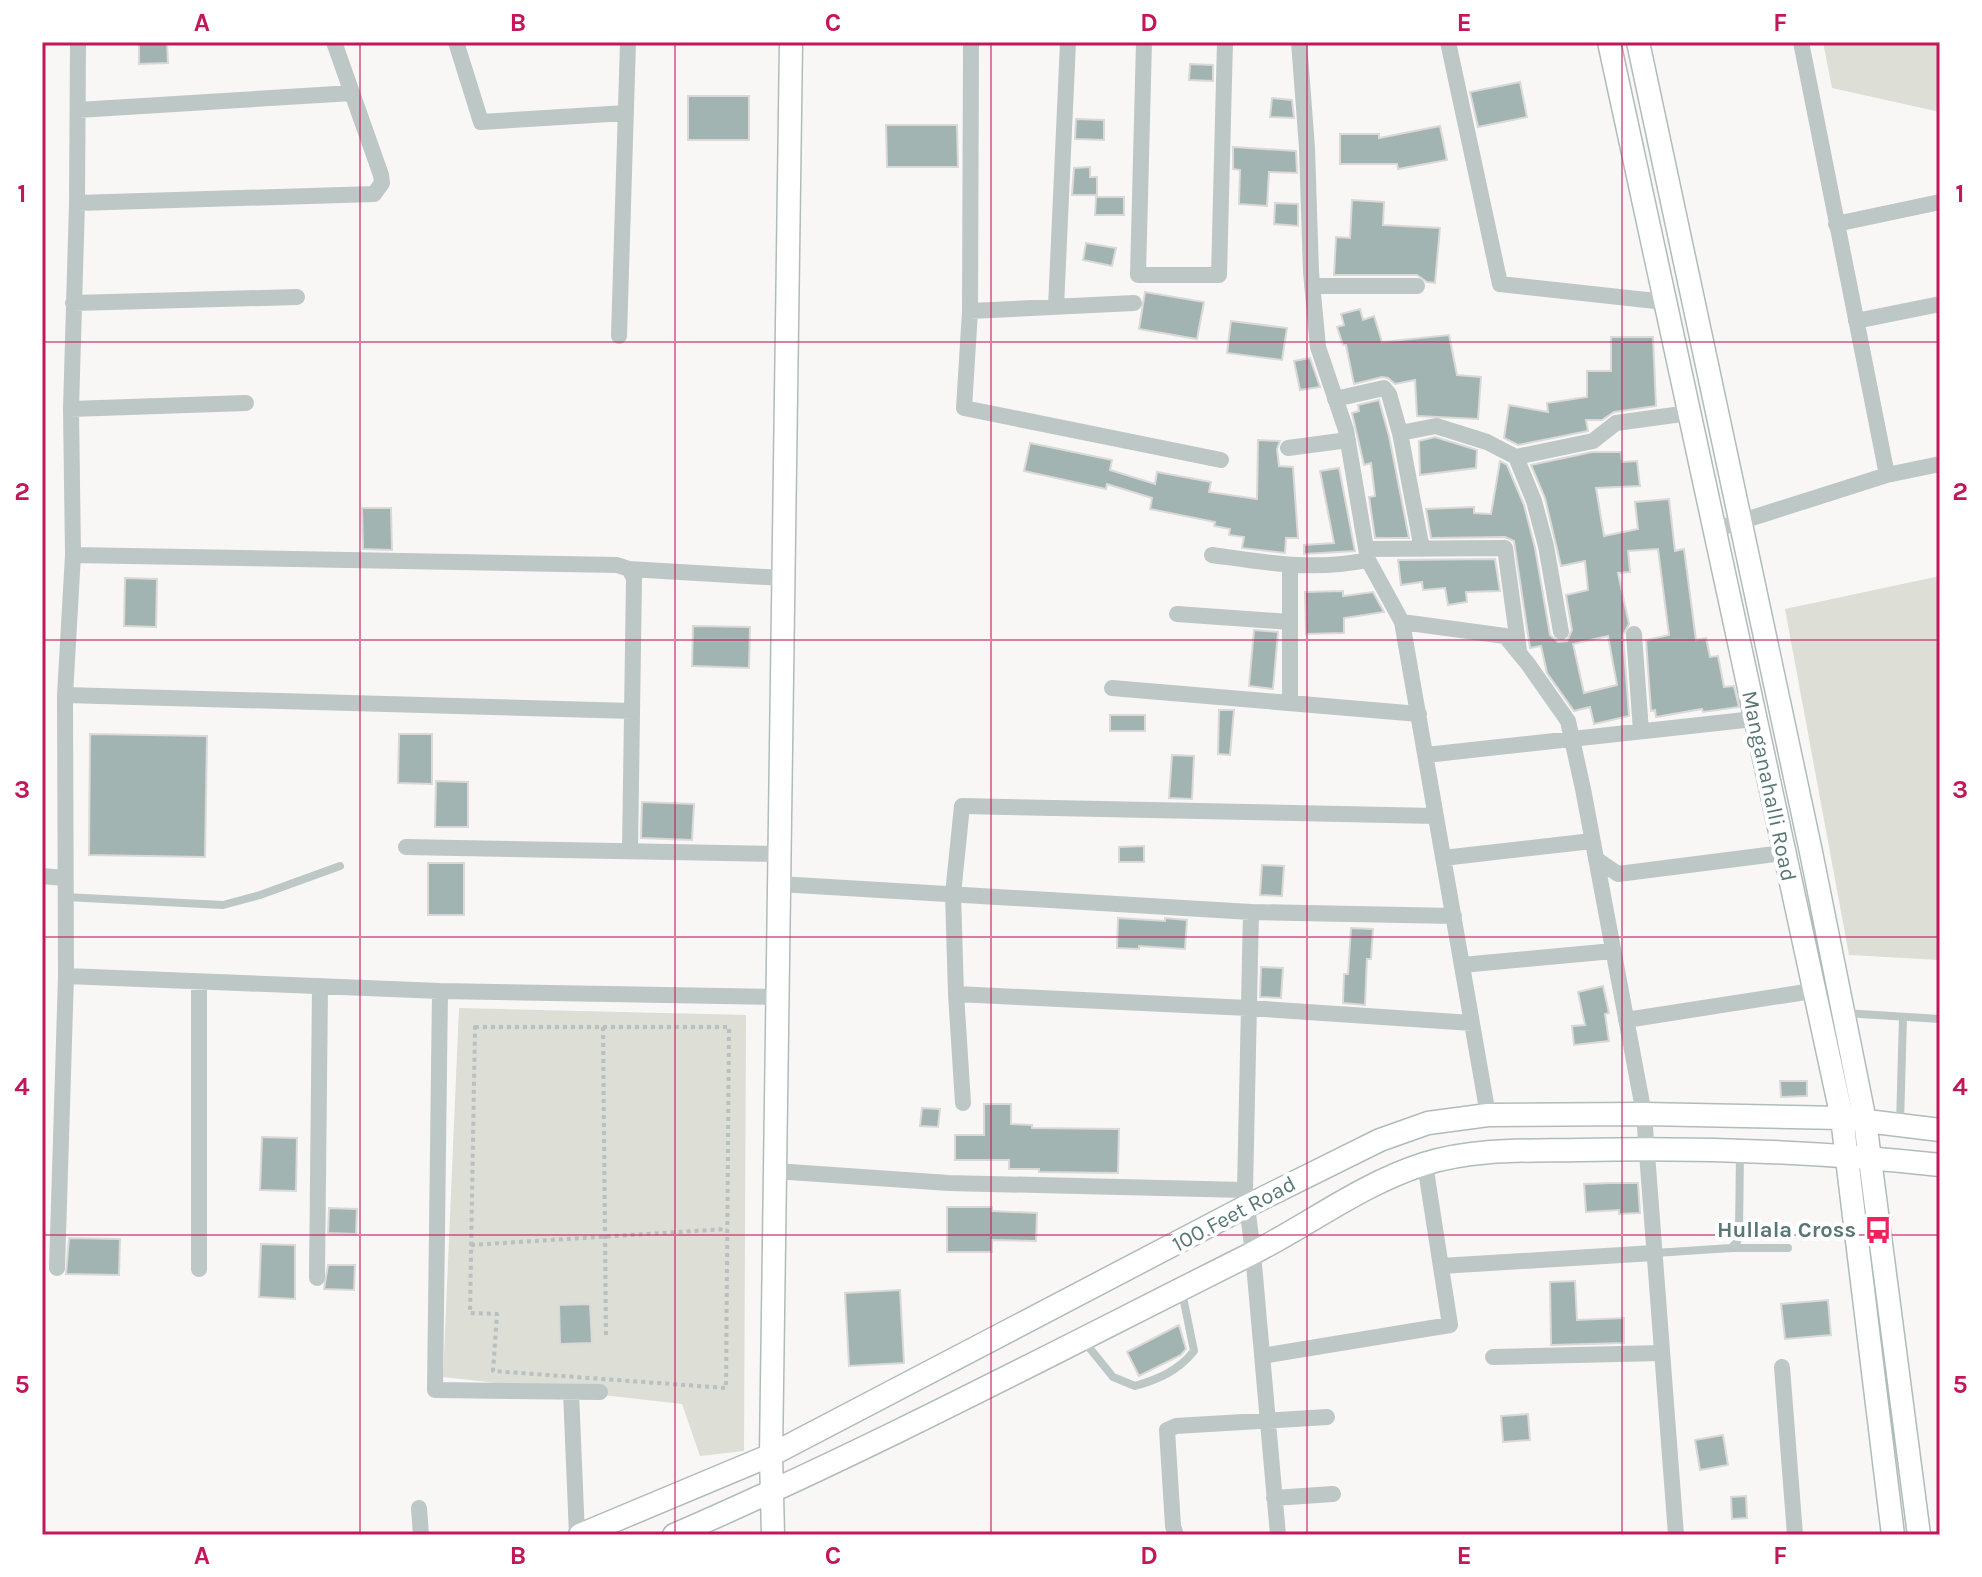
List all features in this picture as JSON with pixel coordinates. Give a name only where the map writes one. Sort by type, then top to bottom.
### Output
[{"type":"street","points":[[57,1268],[66,976],[65,695],[73,555],[71,409],[78,42]]},
{"type":"street","points":[[77,203],[374,194],[382,183],[381,175],[334,42]]},
{"type":"street","points":[[456,42],[481,122],[626,113]]},
{"type":"street","points":[[619,336],[628,42]]},
{"type":"street","points":[[773,1535],[771,1455],[791,42]]},
{"type":"street","points":[[971,42],[970,311],[964,408],[1221,460]]},
{"type":"street","points":[[1056,307],[1068,42]]},
{"type":"street","points":[[1144,42],[1138,275],[1219,275],[1225,42]]},
{"type":"street","points":[[1299,42],[1318,347],[1348,440],[1367,555],[1402,622],[1488,1115]]},
{"type":"street","points":[[1448,42],[1500,284],[1665,302]]},
{"type":"street","name":"Manganahalli Road","points":[[1609,42],[1812,991],[1842,1118],[1893,1535]]},
{"type":"street","name":"Manganahalli Road","points":[[1638,42],[1742,522],[1865,1121],[1919,1535]]},
{"type":"street","points":[[1801,42],[1887,475]]},
{"type":"street","points":[[78,110],[352,93]]},
{"type":"street","points":[[1836,224],[1940,202]]},
{"type":"street","points":[[1312,286],[1417,286]]},
{"type":"street","points":[[73,303],[297,297]]},
{"type":"street","points":[[970,311],[1134,303]]},
{"type":"street","points":[[1856,321],[1940,304]]},
{"type":"street","points":[[1335,399],[1384,388],[1389,394],[1400,433],[1422,549]]},
{"type":"street","points":[[71,409],[246,403]]},
{"type":"street","points":[[1400,433],[1436,426],[1487,442],[1516,457],[1593,441],[1616,423],[1689,413]]},
{"type":"street","points":[[1288,448],[1348,440]]},
{"type":"street","points":[[1516,457],[1534,501],[1546,546],[1561,632]]},
{"type":"street","points":[[1714,530],[1887,475],[1940,464]]},
{"type":"street","points":[[1212,555],[1290,566],[1333,567],[1367,555],[1422,549],[1505,548],[1519,652]]},
{"type":"street","points":[[73,555],[617,565],[629,569],[783,578]]},
{"type":"street","points":[[1290,566],[1290,703]]},
{"type":"street","points":[[629,569],[634,578],[630,851]]},
{"type":"street","points":[[1177,614],[1290,622]]},
{"type":"street","points":[[1402,622],[1505,636],[1568,721],[1644,1114],[1644,1149],[1676,1535]]},
{"type":"street","points":[[1634,634],[1641,731]]},
{"type":"street","points":[[1112,688],[1419,714]]},
{"type":"street","points":[[65,695],[632,711]]},
{"type":"street","points":[[1426,755],[1754,719]]},
{"type":"street","points":[[963,1103],[953,894],[962,806],[1436,816]]},
{"type":"street","points":[[1443,858],[1592,841]]},
{"type":"street","points":[[406,847],[779,854]]},
{"type":"street","points":[[1596,859],[1618,874],[1783,853]]},
{"type":"street","points":[[42,876],[64,878]]},
{"type":"street","points":[[779,884],[1251,912],[1454,916]]},
{"type":"street","points":[[1251,912],[1245,1198],[1253,1253],[1278,1535]]},
{"type":"street","points":[[1462,965],[1613,951]]},
{"type":"street","points":[[66,976],[440,991],[777,997]]},
{"type":"street","points":[[199,982],[199,1269]]},
{"type":"street","points":[[317,1278],[320,986]]},
{"type":"street","points":[[440,991],[435,1390],[600,1392]]},
{"type":"street","points":[[1626,1020],[1812,991]]},
{"type":"street","points":[[956,994],[1248,1008],[1472,1023]]},
{"type":"street","name":"100 Feet Road","points":[[578,1535],[771,1455],[1245,1198],[1380,1140],[1428,1123],[1488,1115],[1644,1114],[1842,1118],[1940,1130]]},
{"type":"street","name":"100 Feet Road","points":[[674,1535],[773,1492],[1083,1340],[1253,1253],[1365,1187],[1425,1164],[1477,1152],[1644,1149],[1845,1155],[1940,1165]]},
{"type":"street","points":[[1262,1356],[1450,1325],[1425,1164]]},
{"type":"street","points":[[775,1171],[1245,1198]]},
{"type":"street","points":[[1441,1266],[1654,1253]]},
{"type":"street","points":[[1493,1357],[1661,1353]]},
{"type":"street","points":[[1782,1367],[1795,1535]]},
{"type":"street","points":[[571,1392],[578,1535]]},
{"type":"street","points":[[1176,1535],[1167,1430],[1176,1426],[1327,1417]]},
{"type":"street","points":[[1274,1498],[1333,1494]]},
{"type":"street","points":[[419,1508],[421,1535]]},
{"type":"lane","points":[[65,897],[223,905],[340,866]]},
{"type":"lane","points":[[1843,1013],[1940,1019]]},
{"type":"lane","points":[[1900,1126],[1903,1017]]},
{"type":"lane","points":[[1731,1248],[1737,1242],[1739,1232],[1740,1152]]},
{"type":"lane","points":[[1654,1253],[1788,1248]]},
{"type":"lane","points":[[1083,1340],[1113,1377],[1135,1386],[1158,1379],[1182,1366],[1194,1351],[1181,1288]]},
{"type":"path","points":[[475,1027],[603,1027],[729,1027],[726,1388],[493,1371],[497,1314],[470,1313],[475,1027]]},
{"type":"path","points":[[603,1027],[606,1339]]},
{"type":"path","points":[[471,1245],[727,1229]]},
{"type":"shaded area","points":[[1823,42],[1940,42],[1940,112],[1832,88]]},
{"type":"shaded area","points":[[1940,576],[1940,960],[1849,955],[1785,609]]},
{"type":"shaded area","points":[[459,1008],[746,1015],[744,1451],[700,1456],[682,1404],[443,1377]]},
{"type":"building","points":[[139,42],[167,42],[168,63],[139,64]]},
{"type":"building","points":[[1190,64],[1213,65],[1213,81],[1189,80]]},
{"type":"building","points":[[1520,82],[1527,117],[1478,127],[1470,92]]},
{"type":"building","points":[[688,96],[749,96],[749,140],[688,140]]},
{"type":"building","points":[[1272,98],[1292,100],[1294,118],[1270,117]]},
{"type":"building","points":[[1076,119],[1104,120],[1104,140],[1075,139]]},
{"type":"building","points":[[886,125],[957,125],[958,167],[887,167]]},
{"type":"building","points":[[1440,126],[1447,160],[1398,169],[1397,164],[1340,164],[1340,134],[1379,134],[1379,138]]},
{"type":"building","points":[[1233,147],[1296,151],[1297,173],[1269,172],[1267,206],[1239,204],[1240,170],[1233,169]]},
{"type":"building","points":[[1090,167],[1090,177],[1097,177],[1097,195],[1072,195],[1074,168]]},
{"type":"building","points":[[1096,197],[1124,197],[1124,215],[1095,215]]},
{"type":"building","points":[[1352,200],[1384,202],[1383,225],[1440,228],[1435,283],[1417,275],[1334,275],[1336,237],[1350,238]]},
{"type":"building","points":[[1275,203],[1298,204],[1298,226],[1274,224]]},
{"type":"building","points":[[1086,243],[1116,248],[1112,266],[1083,260]]},
{"type":"building","points":[[1145,292],[1204,302],[1197,339],[1139,329]]},
{"type":"building","points":[[1360,309],[1363,320],[1374,316],[1382,342],[1449,335],[1457,375],[1481,377],[1478,419],[1417,416],[1415,380],[1395,384],[1382,377],[1354,384],[1346,345],[1343,345],[1337,327],[1344,325],[1341,314]]},
{"type":"building","points":[[1231,321],[1287,328],[1282,360],[1227,353]]},
{"type":"building","points":[[1611,337],[1653,337],[1656,406],[1614,412],[1602,420],[1586,420],[1588,431],[1518,445],[1504,438],[1509,405],[1548,412],[1547,403],[1587,397],[1587,371],[1611,371]]},
{"type":"building","points":[[1310,358],[1320,387],[1300,390],[1294,361]]},
{"type":"building","points":[[1379,400],[1409,538],[1375,538],[1369,497],[1375,496],[1371,463],[1364,465],[1352,413],[1359,411],[1358,405]]},
{"type":"building","points":[[1435,437],[1477,450],[1476,468],[1420,475],[1419,441]]},
{"type":"building","points":[[1258,440],[1280,441],[1277,449],[1279,466],[1293,467],[1298,538],[1286,538],[1285,553],[1242,548],[1244,537],[1229,535],[1230,529],[1214,526],[1215,522],[1150,509],[1152,498],[1107,484],[1106,489],[1024,471],[1030,443],[1112,460],[1110,470],[1155,484],[1157,472],[1211,482],[1209,492],[1257,499]]},
{"type":"building","points":[[1592,452],[1621,452],[1622,462],[1637,461],[1640,486],[1596,488],[1604,536],[1638,529],[1635,502],[1669,499],[1675,551],[1684,549],[1696,640],[1706,638],[1710,657],[1718,656],[1724,687],[1734,686],[1739,707],[1703,712],[1702,709],[1656,717],[1655,710],[1651,711],[1646,640],[1669,635],[1658,549],[1628,551],[1630,572],[1618,573],[1629,624],[1623,635],[1629,716],[1594,724],[1590,707],[1574,711],[1547,673],[1541,646],[1530,648],[1514,541],[1505,537],[1431,538],[1426,509],[1474,507],[1474,513],[1491,514],[1500,461],[1507,465],[1524,505],[1535,548],[1550,635],[1558,642],[1567,641],[1572,630],[1566,595],[1588,590],[1585,561],[1561,566],[1545,498],[1531,465]],"holes":[[[1608,636],[1617,685],[1584,693],[1573,644]]]},
{"type":"building","points":[[1339,468],[1355,551],[1304,554],[1304,545],[1334,543],[1320,471]]},
{"type":"building","points":[[362,508],[391,508],[392,550],[363,549]]},
{"type":"building","points":[[1495,559],[1500,591],[1466,592],[1467,602],[1448,605],[1445,588],[1423,590],[1422,582],[1401,585],[1398,560]]},
{"type":"building","points":[[125,578],[157,579],[156,627],[124,626]]},
{"type":"building","points":[[1343,591],[1343,596],[1373,592],[1384,612],[1344,618],[1344,633],[1306,634],[1305,592]]},
{"type":"building","points":[[693,626],[750,627],[749,668],[692,666]]},
{"type":"building","points":[[1254,630],[1278,632],[1273,689],[1249,686]]},
{"type":"building","points":[[1219,710],[1234,710],[1230,755],[1218,754]]},
{"type":"building","points":[[1110,715],[1145,715],[1145,731],[1110,731]]},
{"type":"building","points":[[90,734],[207,736],[205,857],[89,855]]},
{"type":"building","points":[[399,734],[432,734],[432,784],[398,783]]},
{"type":"building","points":[[1172,755],[1194,756],[1192,799],[1169,798]]},
{"type":"building","points":[[436,781],[468,782],[468,827],[435,827]]},
{"type":"building","points":[[642,802],[694,804],[692,840],[641,838]]},
{"type":"building","points":[[1144,846],[1144,862],[1119,862],[1119,847]]},
{"type":"building","points":[[428,863],[464,863],[464,915],[428,915]]},
{"type":"building","points":[[1262,865],[1284,866],[1282,896],[1260,895]]},
{"type":"building","points":[[1118,918],[1187,920],[1185,949],[1117,948]]},
{"type":"building","points":[[1351,928],[1373,929],[1371,959],[1367,959],[1365,1005],[1343,1003]]},
{"type":"building","points":[[1261,967],[1283,968],[1281,998],[1260,997]]},
{"type":"building","points":[[1603,986],[1609,1013],[1605,1014],[1609,1041],[1574,1045],[1572,1026],[1585,1025],[1578,992]]},
{"type":"building","points":[[1780,1081],[1807,1081],[1807,1096],[1781,1097]]},
{"type":"building","points":[[984,1104],[1011,1104],[1011,1124],[1032,1125],[1032,1128],[1119,1129],[1118,1173],[1039,1172],[1039,1169],[1009,1169],[1009,1160],[955,1160],[955,1135],[984,1135]]},
{"type":"building","points":[[922,1108],[940,1109],[938,1127],[920,1126]]},
{"type":"building","points":[[262,1137],[297,1138],[296,1191],[260,1190]]},
{"type":"building","points":[[1638,1183],[1640,1213],[1619,1214],[1619,1210],[1586,1212],[1584,1184]]},
{"type":"building","points":[[947,1207],[992,1207],[992,1211],[1037,1213],[1036,1241],[992,1240],[992,1252],[947,1252]]},
{"type":"building","points":[[329,1208],[357,1209],[356,1234],[328,1233]]},
{"type":"building","points":[[69,1238],[120,1239],[119,1275],[66,1274]]},
{"type":"building","points":[[261,1244],[295,1245],[295,1299],[259,1297]]},
{"type":"building","points":[[328,1265],[355,1265],[354,1290],[324,1289]]},
{"type":"building","points":[[1575,1281],[1577,1320],[1624,1318],[1624,1343],[1551,1345],[1550,1282]]},
{"type":"building","points":[[900,1290],[904,1363],[849,1366],[845,1293]]},
{"type":"building","points":[[1828,1300],[1831,1335],[1785,1339],[1781,1304]]},
{"type":"building","points":[[590,1304],[592,1343],[560,1344],[559,1305]]},
{"type":"building","points":[[1179,1325],[1186,1349],[1181,1355],[1139,1376],[1127,1352]]},
{"type":"building","points":[[1528,1414],[1530,1440],[1503,1442],[1501,1416]]},
{"type":"building","points":[[1723,1435],[1728,1465],[1700,1470],[1695,1440]]},
{"type":"building","points":[[1746,1496],[1747,1518],[1732,1519],[1731,1497]]},
{"type":"place","name":"Hullala Cross","points":[[1878,1230]]}]
